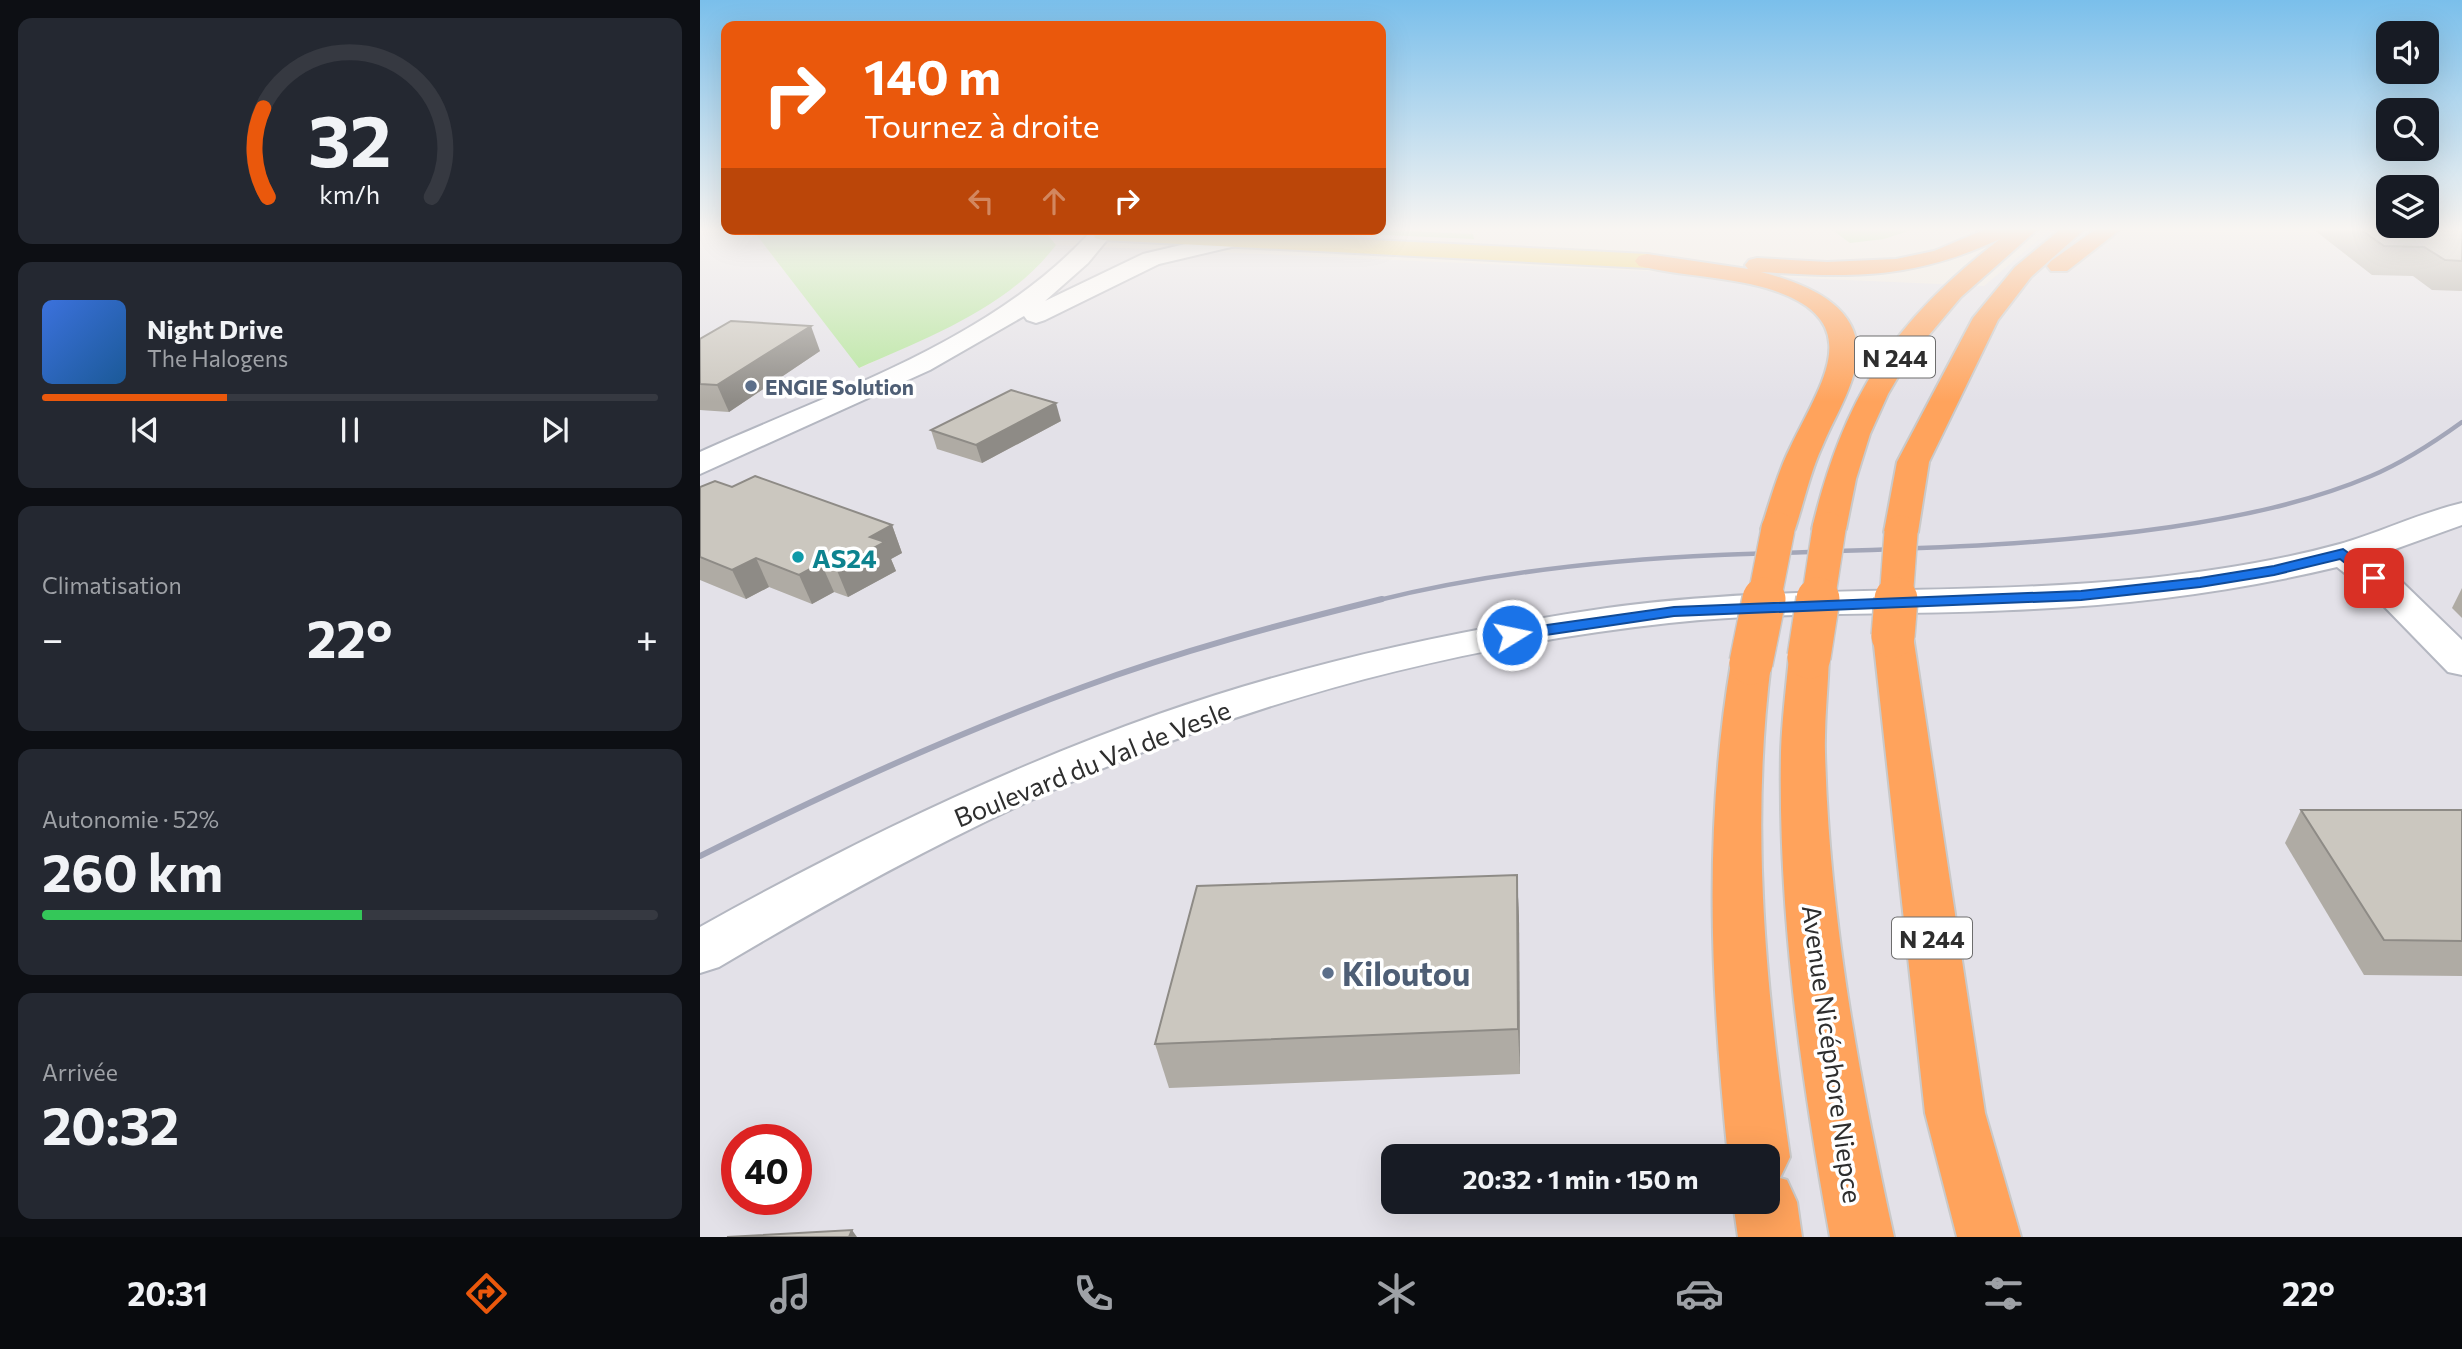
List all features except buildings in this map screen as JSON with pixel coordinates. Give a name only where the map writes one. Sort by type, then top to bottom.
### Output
[{"type":"highway","points":[[1757,1144],[1748,1069],[1737,913],[1737,784],[1751,663],[1778,529],[1800,460],[1842,369],[1845,344],[1842,327],[1824,306],[1783,287]]},
{"type":"highway","name":"Avenue Nicéphore Niepce","points":[[1862,1237],[1844,1150],[1817,980],[1807,858],[1803,751],[1809,657],[1835,491],[1845,461],[1871,398],[1889,365],[1912,333],[1955,287]]},
{"type":"highway","name":"N 244","points":[[1989,1237],[1955,1113],[1893,636],[1901,532],[1913,462],[1986,318],[2011,287]]},
{"type":"highway","name":"N 244","points":[[1986,318],[2030,287]]},
{"type":"highway","points":[[1767,1214],[1770,1237]]},
{"type":"street","points":[[887,380],[985,329],[1050,287]]},
{"type":"street","points":[[700,464],[1096,287]]},
{"type":"street","name":"Boulevard du Val de Vesle","points":[[700,952],[867,858],[1044,776],[1189,718],[1314,680],[1439,649],[1561,626],[1674,612],[2081,596],[2176,586],[2274,570],[2343,554],[2462,513]]},
{"type":"street","points":[[2343,554],[2389,590],[2462,663]]},
{"type":"shaded area","points":[[700,287],[797,287],[860,368],[932,335],[983,307],[1010,287],[2462,287],[2462,1237],[700,1237]]},
{"type":"green space","points":[[796,287],[1014,287],[966,318],[859,368]]},
{"type":"railway","points":[[1375,601],[1503,575],[1589,564],[1719,555],[2002,544],[2115,534],[2196,523],[2272,508],[2347,486],[2407,458],[2462,422]]},
{"type":"railway","points":[[700,856],[889,766],[1034,706],[1194,650],[1382,599]]},
{"type":"place","name":"ENGIE Solution","points":[[751,386]]},
{"type":"place","name":"AS24","points":[[798,557]]},
{"type":"place","name":"Kiloutou","points":[[1328,973]]},
{"type":"route","points":[[1512,635],[1674,612],[2081,596],[2176,586],[2274,570],[2343,554],[2374,578]]}]
